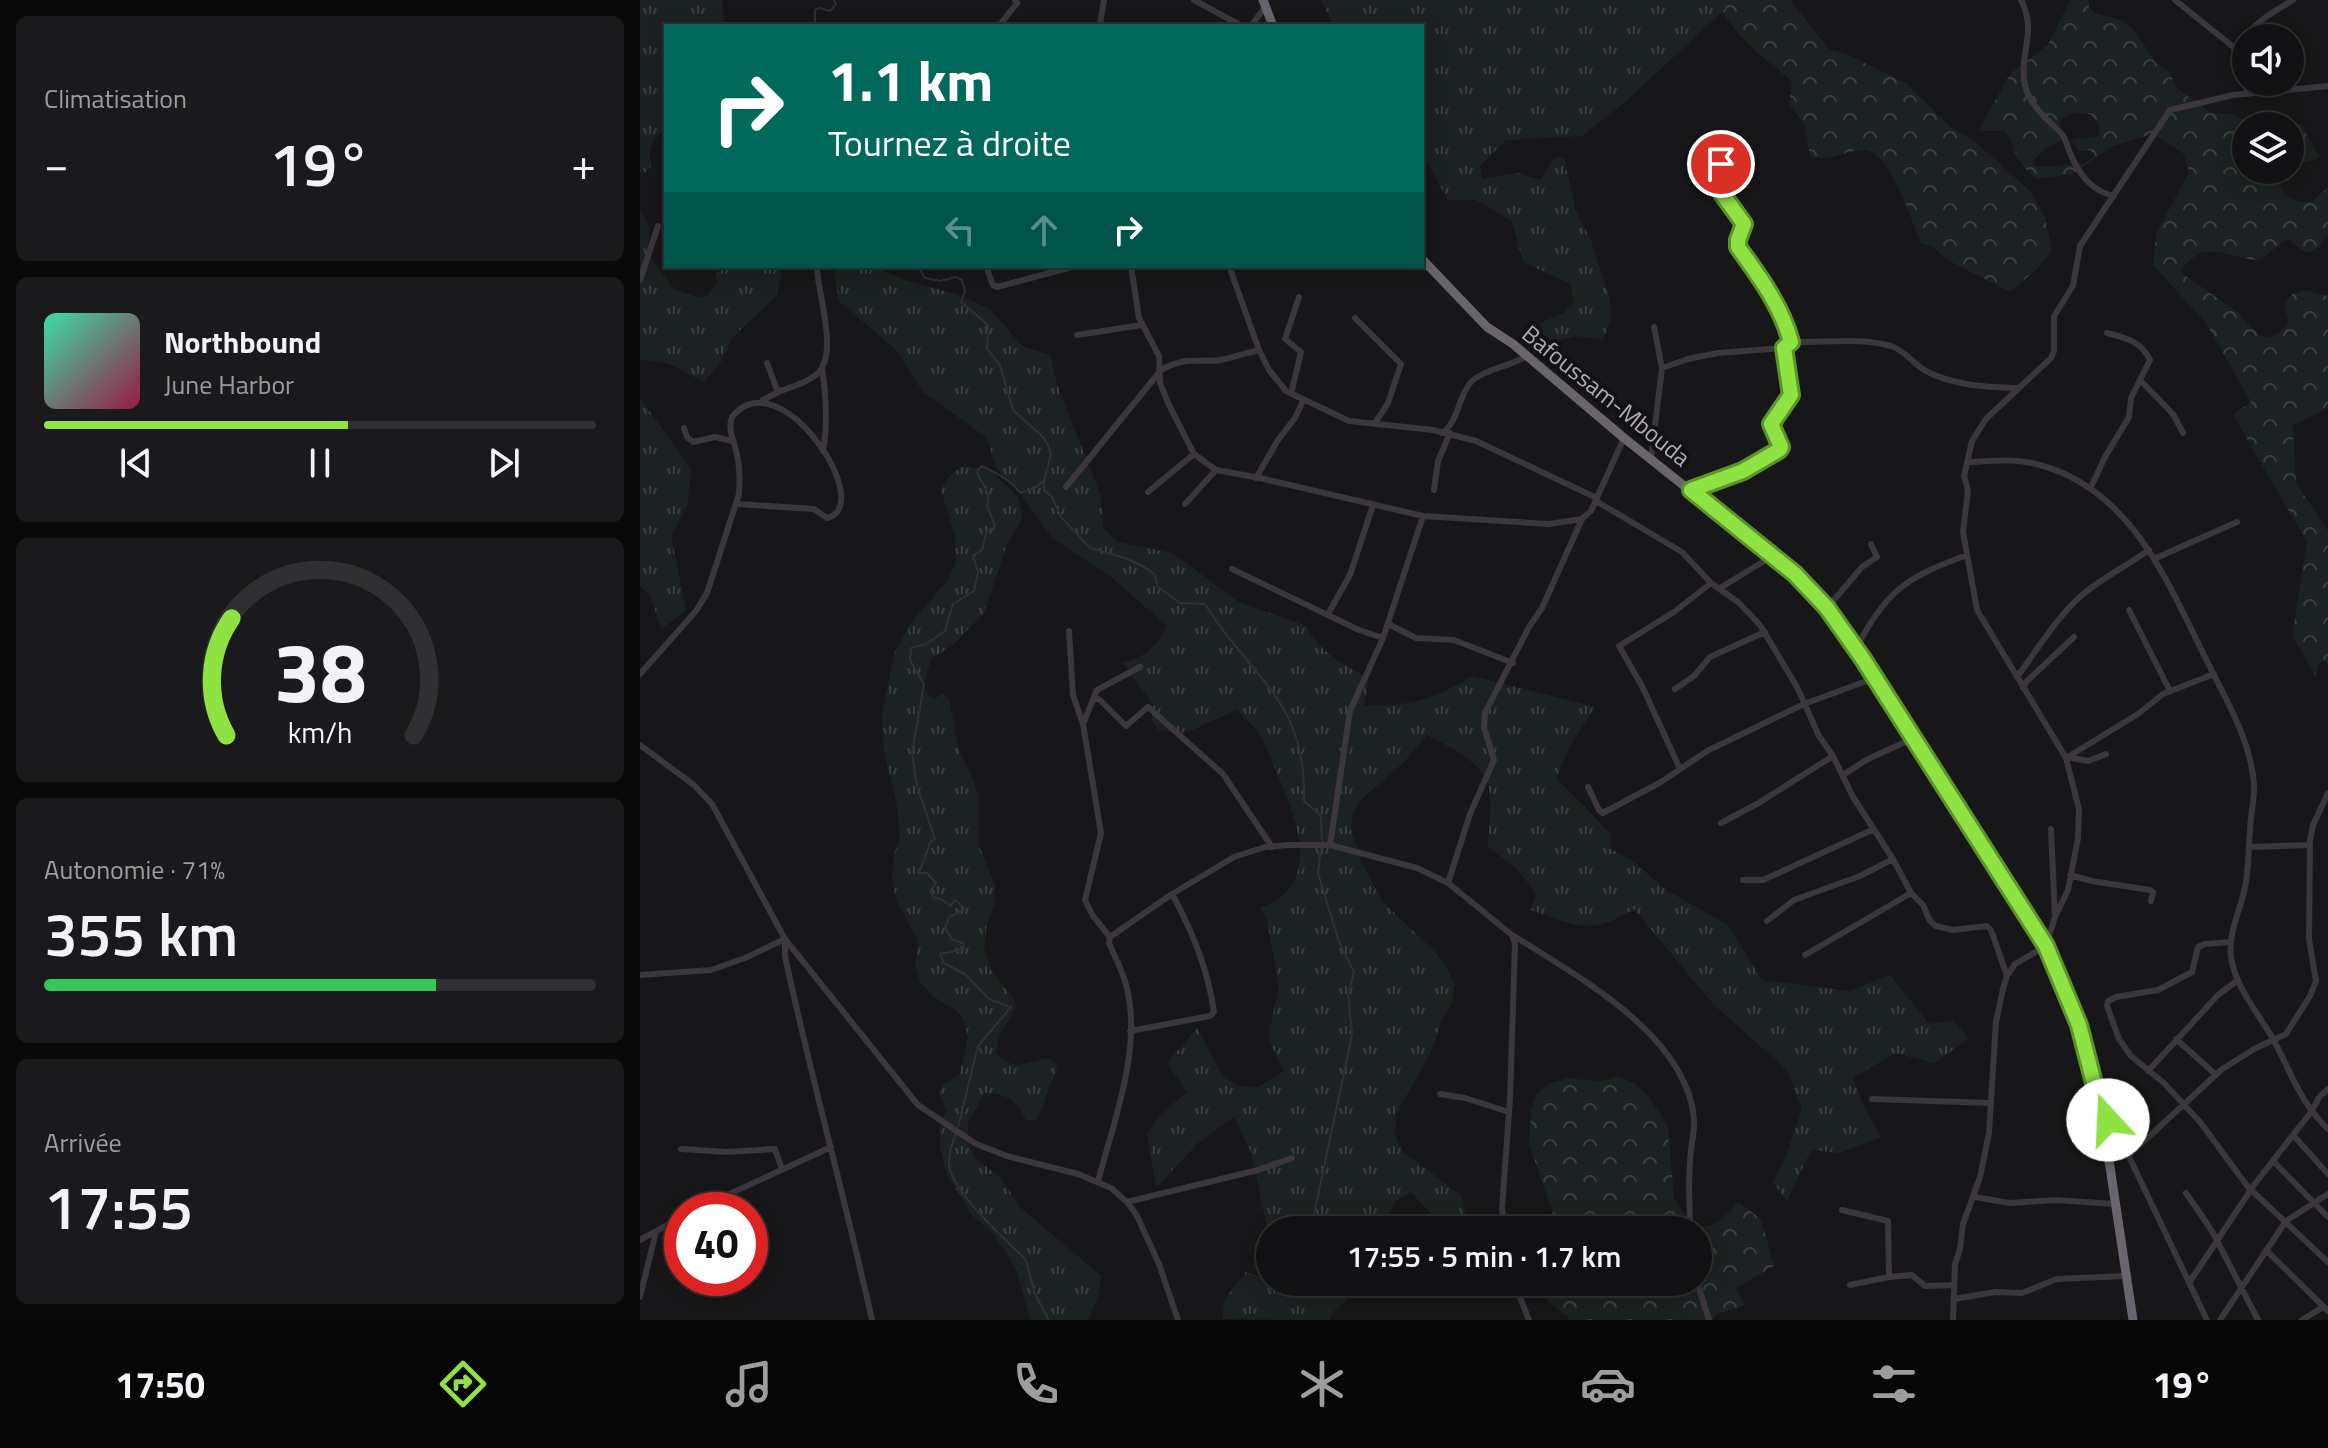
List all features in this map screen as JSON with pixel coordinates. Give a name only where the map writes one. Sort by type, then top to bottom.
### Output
[{"type":"highway","points":[[1264,3],[1272,24]]},
{"type":"highway","name":"Bafoussam-Mbouda","points":[[1424,261],[1487,327],[1513,344],[1624,438],[1774,555],[1827,608],[1856,649],[2046,946],[2079,1025],[2102,1114],[2133,1320]]},
{"type":"street","points":[[1001,24],[1017,3],[1015,0]]},
{"type":"street","points":[[1100,24],[1104,0]]},
{"type":"street","points":[[1194,0],[1238,24]]},
{"type":"street","points":[[2021,0],[2030,27],[2023,74],[2029,97],[2065,139],[2086,180],[2101,193],[2114,196]]},
{"type":"street","points":[[2175,0],[2232,46]]},
{"type":"street","points":[[2254,24],[2293,0]]},
{"type":"street","points":[[1252,24],[1264,3]]},
{"type":"street","points":[[2304,88],[2328,86]]},
{"type":"street","points":[[1953,1320],[1955,1264],[1963,1224],[1975,1197],[1985,1159],[1996,1022],[2007,976],[2019,960],[2046,946],[2055,917],[2065,899],[2078,838],[2079,809],[2067,758],[1980,618],[1975,602],[1963,522],[1968,490],[1964,481],[1972,441],[1991,413],[2051,358],[2054,351],[2054,316],[2073,286],[2079,249],[2170,110],[2238,96]]},
{"type":"street","points":[[1718,155],[1721,164],[1717,171],[1723,195],[1744,224],[1738,247],[1779,309],[1791,342]]},
{"type":"street","points":[[640,280],[658,226]]},
{"type":"street","points":[[817,268],[826,331],[822,368],[827,430],[823,451]]},
{"type":"street","points":[[987,268],[993,285],[997,287],[1068,268]]},
{"type":"street","points":[[1131,268],[1142,325],[1159,356],[1160,383],[1194,454],[1216,470],[1423,516],[1549,524],[1582,519]]},
{"type":"street","points":[[1230,268],[1259,350],[1277,382],[1291,394],[1349,421],[1446,433],[1476,441],[1596,500],[1682,552],[1711,583],[1750,612],[1797,687],[1819,736],[1872,830],[1893,859],[1911,893],[1923,905],[1930,921],[1936,926],[1953,930],[1987,926],[2007,976]]},
{"type":"street","points":[[1291,394],[1300,349],[1285,339],[1299,297]]},
{"type":"street","points":[[1355,318],[1401,364],[1388,403],[1375,423]]},
{"type":"street","points":[[1077,335],[1142,325]]},
{"type":"street","points":[[1651,459],[1662,368],[1654,327]]},
{"type":"street","points":[[2091,487],[2129,417],[2131,398],[2149,365],[2146,352],[2131,339],[2107,333]]},
{"type":"street","points":[[1662,368],[1718,353],[1784,348],[1791,342],[1882,344],[1908,355],[1924,371],[1954,382],[2018,388]]},
{"type":"street","points":[[1691,490],[1743,471],[1775,454],[1781,447],[1771,424],[1791,395],[1784,348]]},
{"type":"street","points":[[1066,487],[1161,370],[1190,359],[1219,360],[1259,350]]},
{"type":"street","points":[[1434,490],[1446,433],[1473,380],[1525,357]]},
{"type":"street","points":[[767,363],[778,392]]},
{"type":"street","points":[[640,674],[696,611],[707,593],[737,504],[740,478],[730,429],[732,417],[743,407],[811,378],[822,368]]},
{"type":"street","points":[[2141,381],[2173,414],[2183,433]]},
{"type":"street","points":[[1256,478],[1303,401]]},
{"type":"street","points":[[737,504],[814,509],[827,518],[833,517],[842,498],[832,463],[823,451],[787,413],[760,402]]},
{"type":"street","points":[[684,428],[693,442],[715,437],[733,441]]},
{"type":"street","points":[[1448,883],[1470,814],[1494,760],[1484,728],[1485,713],[1548,597],[1582,519],[1591,511],[1624,438]]},
{"type":"street","points":[[1148,492],[1194,454]]},
{"type":"street","points":[[1968,462],[2009,461],[2040,465],[2091,487],[2120,512],[2156,558],[2249,751],[2254,787],[2244,891],[2230,942],[2232,961],[2238,980],[2273,1040],[2293,1083],[2311,1112],[2328,1129]]},
{"type":"street","points":[[1185,504],[1216,470]]},
{"type":"street","points":[[1328,614],[1350,575],[1373,505]]},
{"type":"street","points":[[1330,845],[1350,711],[1383,638],[1423,516]]},
{"type":"street","points":[[2156,558],[2237,522]]},
{"type":"street","points":[[1827,608],[1862,567],[1877,557],[1871,544]]},
{"type":"street","points":[[2017,677],[2046,633],[2072,604],[2149,550]]},
{"type":"street","points":[[1720,588],[1774,555]]},
{"type":"street","points":[[1856,649],[1889,596],[1921,574],[1967,555]]},
{"type":"street","points":[[1232,569],[1359,630],[1383,638]]},
{"type":"street","points":[[1680,769],[1642,686],[1619,646],[1674,612],[1711,583]]},
{"type":"street","points":[[2129,610],[2170,691]]},
{"type":"street","points":[[1388,624],[1416,638],[1454,640],[1513,663]]},
{"type":"street","points":[[1069,631],[1073,695],[1083,724],[1101,820],[1101,833],[1085,900],[1110,937]]},
{"type":"street","points":[[1675,689],[1694,676],[1710,657],[1765,632]]},
{"type":"street","points":[[2023,688],[2074,637]]},
{"type":"street","points":[[1083,724],[1097,690],[1140,667]]},
{"type":"street","points":[[2067,758],[2170,691],[2214,674]]},
{"type":"street","points":[[1588,787],[1603,813],[1661,782],[1707,751],[1804,704],[1875,678]]},
{"type":"street","points":[[1095,699],[1099,699],[1126,726],[1148,707],[1223,774],[1272,847]]},
{"type":"street","points":[[1843,775],[1866,760],[1914,738]]},
{"type":"street","points":[[640,745],[694,785],[712,804],[731,834],[785,939],[918,1105],[976,1144],[1007,1156],[1098,1181],[1127,1202],[1148,1237],[1178,1320]]},
{"type":"street","points":[[2067,758],[2088,761],[2106,754]]},
{"type":"street","points":[[1721,823],[1833,756]]},
{"type":"street","points":[[2128,1156],[2215,1074],[2290,1029],[2316,981],[2309,939],[2310,845],[2313,825],[2328,793]]},
{"type":"street","points":[[2051,829],[2055,917]]},
{"type":"street","points":[[1743,880],[1763,880],[1872,830]]},
{"type":"street","points":[[1098,1181],[1126,1077],[1130,1031],[1128,990],[1109,943],[1110,937],[1172,894],[1234,857],[1272,847],[1330,845],[1417,868],[1448,883],[1512,935],[1578,977],[1631,1016],[1677,1069],[1689,1091],[1694,1121],[1689,1163],[1690,1216]]},
{"type":"street","points":[[2249,847],[2310,845]]},
{"type":"street","points":[[1767,921],[1794,900],[1860,876],[1893,859]]},
{"type":"street","points":[[2070,875],[2150,890],[2153,892],[2151,901]]},
{"type":"street","points":[[1805,955],[1911,893]]},
{"type":"street","points":[[1130,1031],[1210,1016],[1214,1012],[1203,961],[1191,928],[1172,894]]},
{"type":"street","points":[[1503,1216],[1515,944],[1512,935]]},
{"type":"street","points":[[640,975],[711,970],[785,939]]},
{"type":"street","points":[[785,939],[785,956],[808,1067],[831,1147],[872,1320]]},
{"type":"street","points":[[2230,942],[2198,947],[2193,971],[2158,990],[2116,997],[2107,1004],[2122,1045],[2183,1104],[2252,1190],[2328,1262]]},
{"type":"street","points":[[2148,1071],[2218,995],[2238,980]]},
{"type":"street","points":[[2176,1039],[2215,1074]]},
{"type":"street","points":[[2189,1283],[2252,1190],[2328,1089]]},
{"type":"street","points":[[1440,1094],[1465,1098],[1509,1112]]},
{"type":"street","points":[[1872,1099],[1991,1103]]},
{"type":"street","points":[[2102,1114],[2128,1156],[2207,1320]]},
{"type":"street","points":[[2294,1136],[2328,1174]]},
{"type":"street","points":[[733,1192],[831,1147]]},
{"type":"street","points":[[681,1149],[727,1152],[775,1149],[782,1169]]},
{"type":"street","points":[[1127,1202],[1258,1170],[1292,1158]]},
{"type":"street","points":[[2274,1162],[2328,1217]]},
{"type":"street","points":[[2186,1193],[2212,1231],[2258,1320]]},
{"type":"street","points":[[2220,1320],[2286,1221],[2328,1194]]},
{"type":"street","points":[[1975,1197],[2010,1203],[2056,1200],[2114,1204]]},
{"type":"street","points":[[1842,1210],[1888,1221],[1889,1277]]},
{"type":"street","points":[[640,1240],[664,1227]]},
{"type":"street","points":[[640,1297],[656,1232]]},
{"type":"street","points":[[2266,1250],[2326,1309],[2302,1320]]},
{"type":"street","points":[[1850,1285],[1912,1275],[1925,1286],[1954,1285]]},
{"type":"street","points":[[1954,1299],[1995,1292],[2022,1293],[2057,1279],[2126,1276]]},
{"type":"street","points":[[1520,1296],[1529,1320]]},
{"type":"street","points":[[1701,1296],[1709,1320]]},
{"type":"green space","points":[[640,0],[722,0],[725,24],[664,24],[664,126],[650,150],[652,165],[646,172],[640,173]]},
{"type":"green space","points":[[1321,0],[1731,0],[1722,12],[1625,102],[1582,136],[1506,140],[1480,166],[1482,179],[1518,173],[1540,180],[1554,158],[1564,157],[1576,212],[1590,238],[1608,292],[1612,315],[1603,340],[1576,336],[1556,341],[1540,336],[1540,323],[1562,314],[1573,304],[1571,284],[1523,262],[1512,221],[1476,200],[1448,200],[1424,157],[1424,24],[1333,24]]},
{"type":"green space","points":[[1731,0],[1790,0],[1829,49],[1845,53],[1907,84],[1950,127],[1972,139],[2031,192],[2045,217],[2052,251],[2037,269],[2010,292],[1946,259],[1932,246],[1921,244],[1892,175],[1874,153],[1858,150],[1827,158],[1810,157],[1805,125],[1789,105],[1792,81],[1754,50],[1729,22],[1722,12]]},
{"type":"green space","points":[[2070,0],[2089,0],[2089,7],[2095,13],[2121,20],[2135,31],[2155,62],[2169,72],[2177,88],[2211,113],[2232,115],[2232,184],[2279,184],[2290,198],[2312,202],[2328,187],[2328,237],[2310,252],[2285,240],[2260,260],[2209,252],[2191,259],[2182,269],[2183,274],[2237,312],[2260,336],[2269,338],[2289,322],[2285,305],[2292,294],[2305,290],[2328,296],[2328,408],[2293,426],[2296,483],[2328,531],[2328,664],[2319,662],[2316,676],[2292,636],[2307,542],[2233,415],[2251,402],[2206,323],[2153,265],[2156,234],[2189,172],[2184,154],[2153,134],[2113,146],[2072,174],[2037,179],[2019,161],[2004,131],[1978,131],[2011,73],[2048,45]],"holes":[[[2072,113],[2090,114],[2099,124],[2099,135],[2071,139],[2078,151],[2090,150],[2095,155],[2084,164],[2037,167],[2034,164],[2046,148],[2062,140],[2060,120]]]},
{"type":"green space","points":[[2304,128],[2315,151],[2321,157],[2304,162]]},
{"type":"green space","points":[[640,212],[648,226],[647,253],[674,289],[699,298],[707,296],[717,283],[715,275],[727,268],[783,268],[777,295],[732,338],[721,362],[704,382],[669,364],[640,359]]},
{"type":"green space","points":[[833,268],[876,268],[908,281],[956,294],[990,309],[1022,346],[1050,355],[1057,384],[1101,496],[1103,528],[1118,542],[1172,553],[1239,602],[1307,626],[1325,651],[1369,679],[1364,706],[1421,700],[1472,676],[1595,707],[1571,744],[1556,778],[1612,835],[1609,848],[1634,862],[1666,890],[1728,925],[1762,980],[1850,991],[1890,975],[1929,1024],[1953,1020],[1969,1039],[1934,1063],[1895,1053],[1853,1078],[1865,1109],[1881,1137],[1840,1153],[1811,1150],[1787,1201],[1773,1182],[1786,1156],[1802,1109],[1787,1070],[1714,1005],[1634,909],[1606,923],[1583,926],[1531,910],[1536,893],[1516,868],[1488,847],[1490,803],[1486,779],[1464,756],[1427,735],[1404,762],[1363,798],[1353,812],[1351,830],[1363,865],[1382,901],[1434,951],[1446,966],[1454,984],[1452,1004],[1442,1020],[1430,1054],[1396,1114],[1395,1135],[1403,1152],[1462,1196],[1463,1216],[1433,1216],[1411,1192],[1396,1201],[1388,1216],[1265,1216],[1251,1152],[1234,1117],[1198,1143],[1156,1188],[1147,1134],[1160,1115],[1187,1092],[1167,1063],[1197,1028],[1224,1078],[1240,1086],[1258,1087],[1284,1071],[1268,1038],[1279,987],[1267,920],[1260,908],[1280,897],[1293,883],[1299,866],[1300,848],[1291,808],[1261,736],[1236,710],[1180,733],[1160,731],[1152,722],[1153,705],[1120,663],[1148,651],[1167,626],[1110,576],[1052,538],[1020,493],[997,469],[986,437],[923,392],[896,350],[839,301]]},
{"type":"green space","points":[[640,398],[691,469],[687,506],[671,536],[686,611],[661,629],[650,595],[640,586]]},
{"type":"green space","points":[[965,466],[989,469],[1018,497],[1021,521],[1007,544],[984,613],[953,645],[931,659],[924,684],[928,695],[935,699],[942,694],[949,699],[959,750],[975,784],[979,801],[979,846],[995,885],[995,903],[986,928],[984,948],[991,970],[1013,998],[1016,1007],[999,1036],[996,1054],[1012,1064],[1051,1059],[1057,1065],[1035,1121],[1026,1120],[1010,1099],[984,1093],[968,1123],[968,1141],[974,1157],[1001,1178],[1021,1208],[1101,1276],[1099,1293],[1088,1320],[1030,1320],[1016,1268],[994,1235],[971,1214],[947,1174],[940,1147],[940,1128],[946,1110],[939,1092],[944,1084],[959,1075],[968,1037],[963,1018],[957,1011],[933,996],[920,982],[915,964],[916,937],[897,902],[892,882],[894,855],[900,835],[896,800],[884,753],[882,714],[894,654],[911,623],[948,580],[956,563],[955,537],[941,490],[950,475]]},
{"type":"green space","points":[[1619,1076],[1635,1084],[1649,1097],[1668,1126],[1674,1199],[1686,1216],[1554,1216],[1529,1144],[1531,1110],[1537,1093],[1551,1083],[1568,1078],[1601,1082]]},
{"type":"green space","points":[[1738,1202],[1761,1219],[1774,1266],[1736,1288],[1745,1305],[1717,1314],[1712,1320],[1569,1320],[1542,1296],[1712,1296],[1712,1224],[1729,1213]]},
{"type":"green space","points":[[1246,1272],[1256,1275],[1256,1296],[1350,1296],[1333,1312],[1330,1320],[1223,1319],[1224,1300]]},
{"type":"waterway","points":[[815,24],[815,10],[830,11],[836,4],[834,0]]},
{"type":"waterway","points":[[919,268],[925,278],[940,281],[956,277],[962,280],[965,291],[961,302],[988,325],[987,349],[1000,365],[1013,410],[1048,445],[1051,454],[1044,490],[1052,497],[1061,517],[1090,548],[1128,559],[1154,574],[1158,587],[1180,603],[1205,604],[1273,692],[1296,738],[1302,766],[1304,801],[1321,816],[1322,842]]},
{"type":"waterway","points":[[964,907],[955,900],[950,906],[934,898],[930,891],[936,883],[927,873],[919,873],[931,841],[935,839],[917,786],[912,752],[924,684],[910,660],[911,648],[926,644],[945,631],[953,604],[974,591],[978,572],[973,556],[982,550],[987,530],[993,530],[995,525],[987,506],[987,491],[977,471],[982,466],[993,471],[1020,493],[1035,488],[1043,481]]},
{"type":"waterway","points":[[1314,1216],[1352,1035],[1348,994],[1354,972],[1339,942],[1318,873],[1321,849]]},
{"type":"waterway","points":[[958,1127],[978,1046],[1011,1007],[989,999],[966,975],[944,963],[940,954],[964,949],[963,943],[952,939],[945,928],[949,917],[965,909]]},
{"type":"waterway","points":[[956,1133],[949,1165],[960,1189],[1025,1259]]},
{"type":"waterway","points":[[1026,1261],[1035,1294],[1049,1320]]},
{"type":"route","points":[[1721,164],[1717,171],[1723,195],[1744,224],[1738,247],[1779,309],[1788,329],[1791,342],[1784,348],[1791,395],[1771,424],[1781,447],[1775,454],[1743,471],[1691,490],[1774,555],[1812,590],[1863,659],[2046,946],[2079,1025],[2102,1114],[2108,1120]]}]
